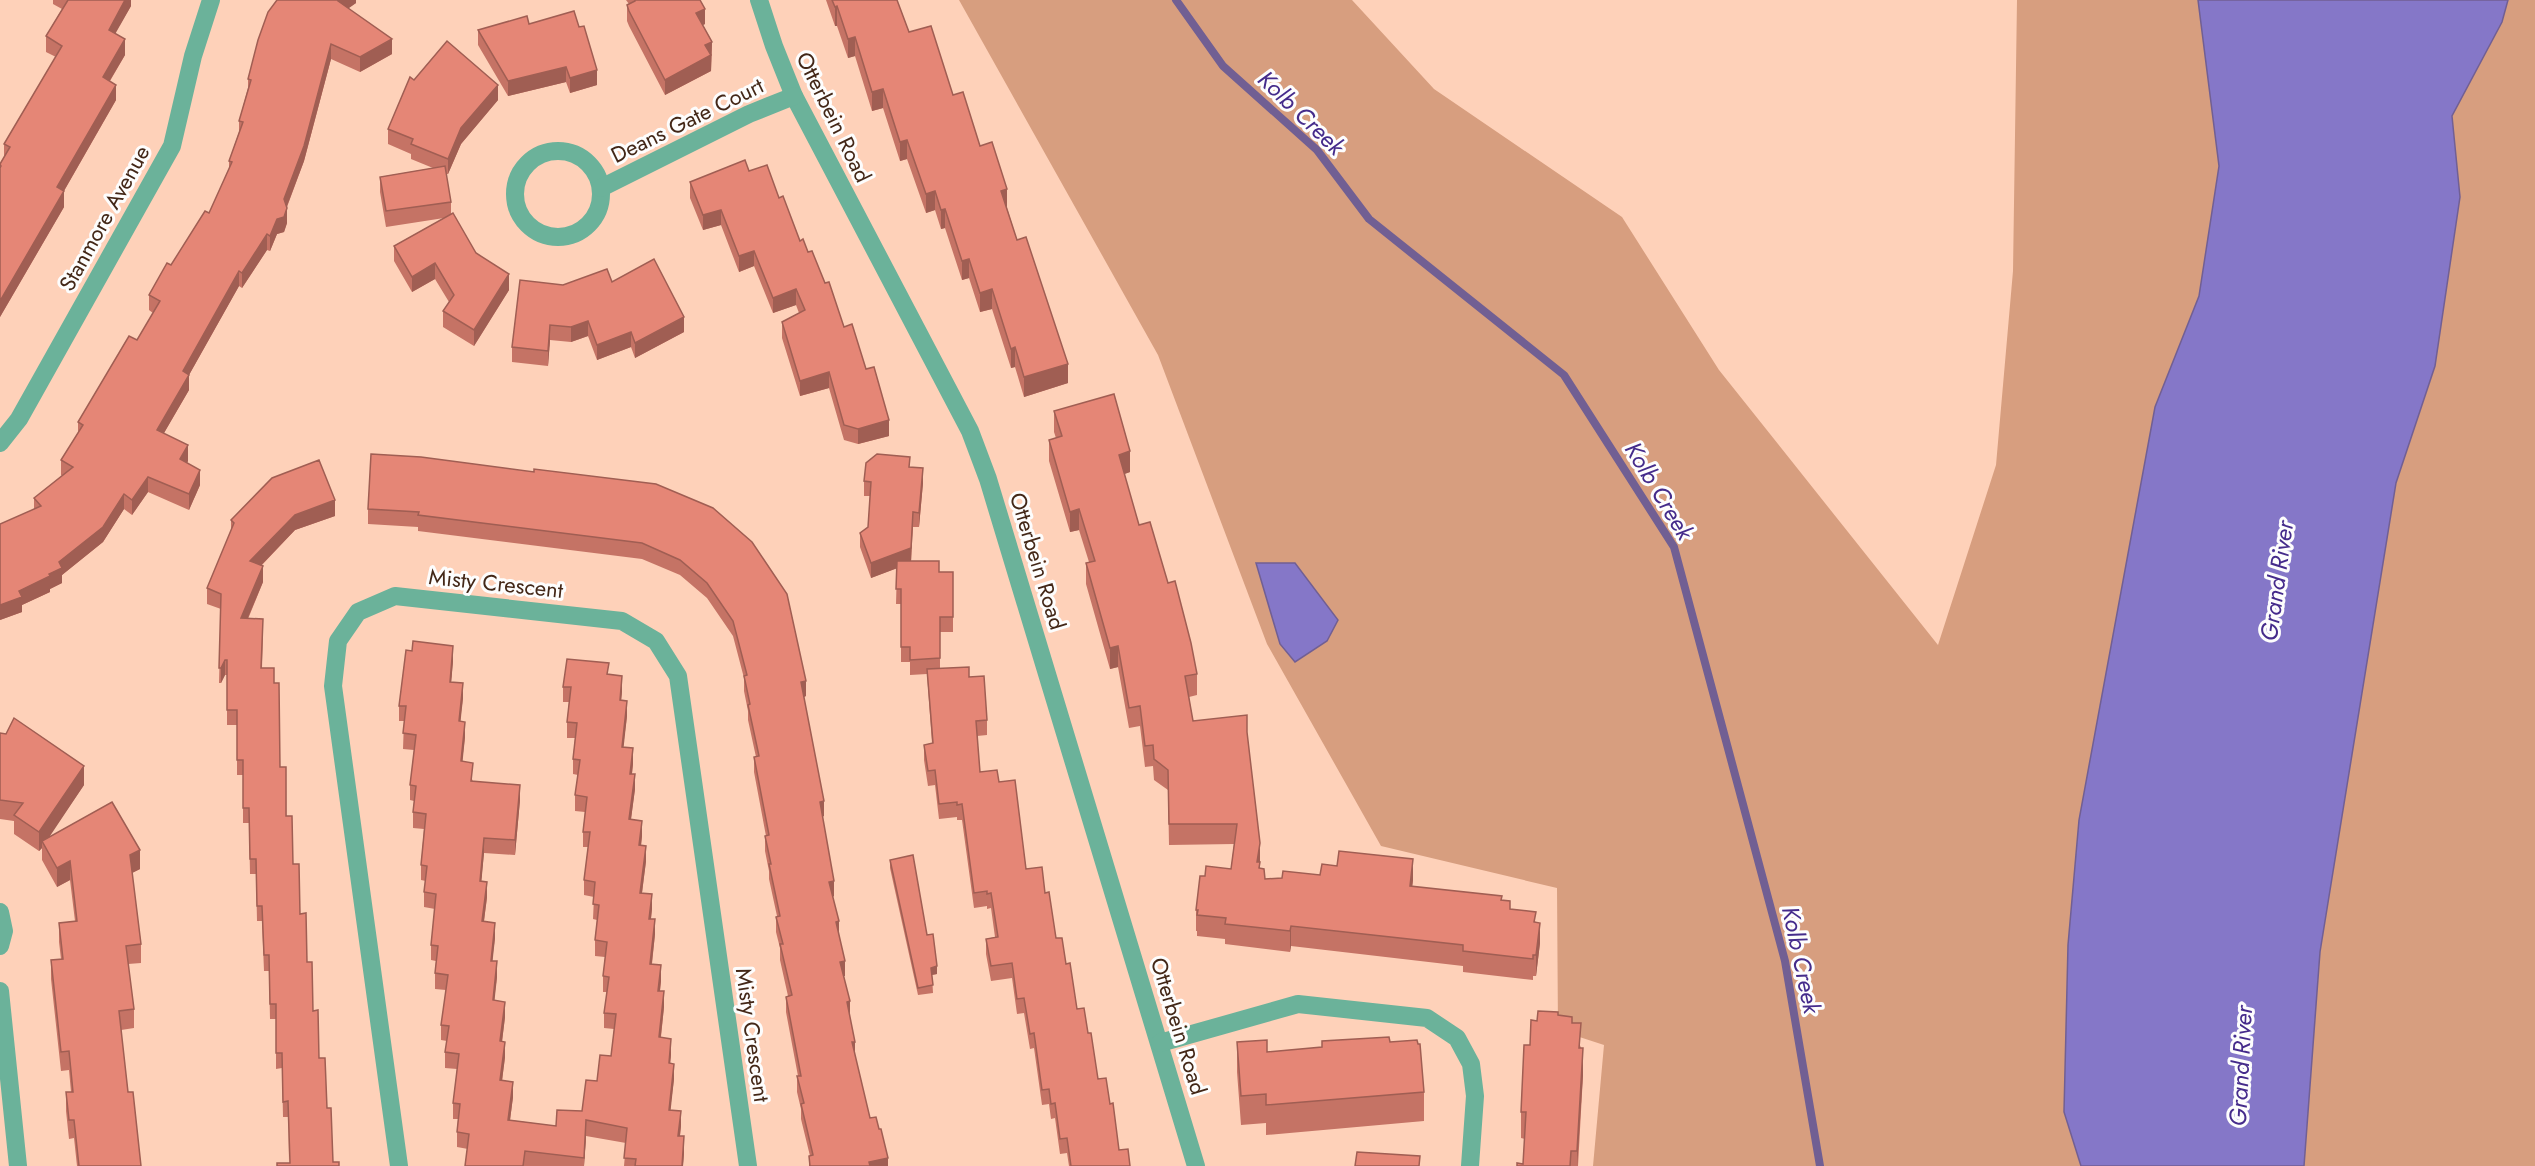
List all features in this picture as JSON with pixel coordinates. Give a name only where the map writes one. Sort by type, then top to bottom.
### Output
[{"type":"street","name":"Stanmore Avenue","points":[[0,442],[19,419],[172,146],[193,56],[211,0]]},
{"type":"street","name":"Otterbein Road","points":[[759,0],[794,96],[970,431],[988,479],[1196,1166]]},
{"type":"street","name":"Deans Gate Court","points":[[601,188],[749,114],[794,96]]},
{"type":"street","name":"Deans Gate Court","points":[[558,150],[573,153],[590,164],[601,188],[601,204],[588,225],[576,234],[561,237],[546,236],[524,222],[514,199],[515,183],[521,170],[538,155],[558,150]]},
{"type":"street","name":"Misty Crescent","points":[[399,1166],[333,686],[338,641],[358,612],[395,596],[622,621],[656,641],[678,676],[748,1166]]},
{"type":"street","points":[[0,912],[4,931],[0,946]]},
{"type":"street","points":[[0,991],[18,1166]]},
{"type":"street","points":[[1160,1043],[1298,1004],[1427,1018],[1457,1038],[1471,1064],[1475,1096],[1470,1166]]},
{"type":"shaded area","points":[[959,0],[1352,0],[1434,89],[1622,217],[1719,370],[1938,645],[1996,465],[2013,271],[2017,0],[2198,0],[2219,166],[2199,296],[2155,407],[2079,820],[2068,945],[2064,1112],[2081,1166],[1593,1166],[1604,1045],[1558,1030],[1557,888],[1381,846],[1267,644],[1158,355]]},
{"type":"shaded area","points":[[2508,0],[2535,0],[2535,1166],[2304,1166],[2320,952],[2396,483],[2435,366],[2460,197],[2452,116],[2502,22]]},
{"type":"water","name":"Grand River","points":[[2198,0],[2508,0],[2502,22],[2452,116],[2460,197],[2435,366],[2396,483],[2320,952],[2304,1166],[2081,1166],[2064,1112],[2068,945],[2079,820],[2155,407],[2199,296],[2219,166]]},
{"type":"water","points":[[1256,563],[1295,563],[1338,620],[1327,641],[1295,662],[1280,644]]},
{"type":"building","points":[[68,0],[125,0],[109,30],[125,39],[103,77],[116,85],[57,187],[64,191],[0,301],[0,164],[10,147],[4,144],[62,46],[46,36]]},
{"type":"building","points":[[277,0],[339,0],[392,39],[360,57],[331,44],[304,146],[284,199],[287,208],[284,217],[277,219],[270,236],[267,234],[242,273],[239,271],[183,371],[189,375],[157,430],[188,445],[180,459],[200,470],[189,494],[148,477],[132,500],[124,494],[103,527],[59,562],[62,568],[19,591],[22,597],[0,605],[0,524],[41,506],[34,498],[73,467],[61,460],[83,425],[78,422],[129,336],[137,340],[160,301],[149,295],[167,263],[171,265],[205,211],[209,213],[232,162],[229,161],[243,122],[239,121],[251,80],[248,79],[258,40],[268,12]]},
{"type":"building","points":[[635,0],[700,0],[705,9],[696,13],[712,42],[705,45],[711,55],[665,80],[629,11],[627,5]]},
{"type":"building","points":[[832,0],[897,0],[909,32],[931,26],[953,95],[963,92],[980,146],[992,142],[1007,189],[1001,191],[1017,240],[1026,237],[1068,364],[1024,377],[1015,347],[1011,349],[992,289],[980,293],[969,259],[962,261],[945,209],[941,210],[935,191],[926,194],[907,140],[900,142],[883,89],[872,92],[855,37],[848,39],[837,6],[835,7]]},
{"type":"building","points":[[574,11],[579,27],[584,26],[597,70],[570,78],[566,67],[508,81],[478,30],[527,16],[529,24]]},
{"type":"building","points":[[447,41],[498,85],[461,128],[448,159],[411,144],[413,139],[388,129],[410,77],[414,80]]},
{"type":"building","points":[[745,160],[749,171],[767,165],[779,198],[783,196],[800,241],[803,239],[808,252],[812,251],[825,283],[829,282],[844,327],[852,324],[866,369],[874,367],[889,420],[858,429],[844,425],[829,372],[800,381],[782,322],[805,310],[796,289],[773,298],[754,251],[739,256],[721,210],[703,215],[690,182]]},
{"type":"building","points":[[445,166],[451,202],[386,211],[380,177]]},
{"type":"building","points":[[453,213],[476,253],[509,274],[474,330],[443,311],[454,295],[435,263],[412,277],[394,246]]},
{"type":"building","points":[[654,259],[684,317],[635,343],[631,332],[597,345],[588,321],[571,327],[550,325],[548,351],[512,347],[520,280],[563,285],[607,269],[612,282]]},
{"type":"building","points":[[1114,394],[1130,451],[1119,455],[1139,525],[1150,522],[1168,583],[1175,581],[1191,643],[1197,674],[1185,676],[1193,721],[1247,715],[1260,843],[1257,862],[1260,862],[1259,868],[1264,869],[1265,879],[1282,878],[1283,871],[1320,875],[1322,864],[1337,866],[1339,851],[1413,859],[1410,886],[1502,896],[1501,900],[1510,901],[1510,909],[1536,912],[1534,922],[1540,923],[1536,955],[1533,955],[1533,959],[1463,951],[1463,945],[1291,926],[1290,931],[1225,924],[1226,918],[1197,915],[1200,876],[1205,876],[1206,866],[1231,869],[1237,824],[1169,824],[1168,770],[1154,759],[1153,745],[1145,746],[1140,706],[1129,708],[1118,646],[1110,648],[1086,563],[1095,561],[1079,509],[1070,512],[1049,440],[1062,436],[1054,411]]},
{"type":"building","points":[[371,454],[421,457],[534,472],[534,469],[656,484],[713,508],[752,542],[787,594],[806,681],[801,682],[824,801],[820,802],[834,881],[829,882],[839,921],[836,922],[845,961],[840,962],[850,1001],[847,1002],[855,1042],[852,1042],[870,1118],[876,1117],[888,1158],[869,1162],[870,1166],[810,1166],[809,1156],[813,1155],[801,1104],[804,1103],[797,1076],[801,1076],[786,997],[792,995],[776,917],[780,916],[769,864],[771,864],[765,836],[769,835],[754,757],[759,756],[748,705],[750,704],[744,676],[747,675],[733,621],[707,583],[680,560],[642,543],[418,515],[419,512],[368,509]]},
{"type":"building","points":[[877,454],[910,457],[909,467],[923,468],[919,513],[913,512],[911,548],[871,563],[860,533],[868,527],[871,482],[864,481],[866,463]]},
{"type":"building","points":[[319,460],[335,500],[295,515],[250,561],[263,566],[241,618],[263,619],[261,668],[274,668],[274,683],[279,683],[280,767],[286,767],[286,816],[292,816],[293,864],[299,864],[300,914],[306,913],[307,962],[312,962],[313,1011],[318,1010],[319,1058],[325,1058],[327,1108],[331,1108],[333,1162],[339,1162],[339,1166],[277,1166],[277,1163],[290,1163],[288,1101],[283,1102],[282,1053],[276,1053],[276,1004],[270,1004],[269,955],[264,955],[262,906],[257,906],[256,859],[250,859],[249,808],[243,808],[243,760],[237,760],[237,710],[227,710],[227,660],[219,668],[221,594],[207,588],[234,523],[231,520],[272,478]]},
{"type":"building","points":[[897,561],[939,561],[939,572],[953,572],[953,617],[940,617],[940,658],[910,660],[910,647],[901,647],[901,589],[896,589]]},
{"type":"building","points":[[413,641],[453,646],[450,682],[463,683],[459,721],[465,722],[461,761],[473,763],[471,781],[520,785],[515,840],[484,838],[480,881],[487,882],[482,921],[495,923],[491,961],[497,961],[493,1000],[505,1002],[500,1041],[505,1042],[500,1080],[513,1082],[508,1120],[556,1126],[557,1110],[582,1111],[586,1080],[597,1081],[600,1055],[611,1056],[616,1014],[604,1013],[609,977],[603,976],[607,942],[595,940],[599,905],[593,904],[595,882],[584,880],[590,832],[583,832],[587,797],[575,795],[580,760],[573,759],[577,723],[567,722],[571,687],[563,687],[567,659],[609,663],[607,674],[622,676],[620,700],[627,701],[622,747],[633,748],[630,774],[635,774],[629,819],[642,821],[639,845],[646,846],[640,893],[652,894],[649,919],[655,919],[650,964],[661,965],[658,991],[664,991],[659,1037],[671,1039],[669,1063],[674,1064],[669,1110],[681,1111],[678,1136],[684,1136],[682,1166],[635,1166],[636,1159],[624,1158],[627,1128],[586,1120],[584,1158],[525,1151],[523,1166],[465,1166],[469,1134],[457,1132],[460,1104],[453,1103],[459,1054],[445,1052],[449,1026],[441,1025],[448,975],[435,973],[438,946],[431,945],[436,894],[424,892],[427,866],[421,865],[426,814],[413,812],[416,786],[410,785],[416,735],[403,733],[406,706],[399,706],[406,650],[412,651]]},
{"type":"building","points":[[969,667],[969,677],[984,676],[987,720],[976,721],[980,772],[997,770],[999,782],[1015,780],[1026,869],[1042,867],[1045,893],[1049,892],[1056,938],[1062,938],[1066,964],[1070,963],[1077,1009],[1084,1008],[1088,1033],[1091,1033],[1098,1079],[1106,1078],[1110,1104],[1113,1103],[1119,1150],[1128,1149],[1130,1166],[1071,1166],[1067,1138],[1060,1139],[1055,1103],[1051,1104],[1049,1089],[1042,1090],[1034,1033],[1030,1034],[1024,998],[1017,999],[1012,963],[991,966],[986,939],[998,937],[991,893],[987,894],[987,891],[974,893],[962,804],[957,805],[957,802],[939,804],[935,770],[928,771],[924,745],[933,743],[927,669]]},
{"type":"building","points":[[14,718],[84,766],[39,832],[14,815],[23,803],[0,800],[0,733],[6,734]]},
{"type":"building","points":[[112,802],[140,850],[130,855],[141,944],[126,946],[134,1009],[119,1011],[128,1092],[133,1092],[141,1166],[79,1166],[74,1120],[69,1120],[66,1092],[73,1092],[69,1051],[61,1052],[51,960],[63,959],[59,923],[77,921],[70,861],[57,868],[42,841]]},
{"type":"building","points":[[913,855],[927,935],[933,934],[937,966],[931,968],[933,985],[918,988],[890,860]]},
{"type":"building","points":[[1538,1011],[1558,1012],[1558,1015],[1572,1017],[1572,1023],[1581,1023],[1579,1048],[1583,1048],[1577,1151],[1571,1151],[1570,1166],[1517,1166],[1517,1163],[1523,1164],[1526,1112],[1521,1112],[1524,1045],[1530,1045],[1531,1020],[1537,1021]]},
{"type":"building","points":[[1389,1037],[1390,1042],[1417,1040],[1420,1044],[1424,1092],[1266,1105],[1266,1094],[1241,1096],[1237,1042],[1267,1040],[1267,1052],[1322,1047],[1322,1041]]},
{"type":"building","points":[[1357,1152],[1420,1156],[1419,1166],[1355,1166]]},
{"type":"waterway","name":"Kolb Creek","points":[[1176,0],[1223,66],[1317,150],[1369,219],[1564,375],[1674,547],[1785,961],[1820,1166]]}]
